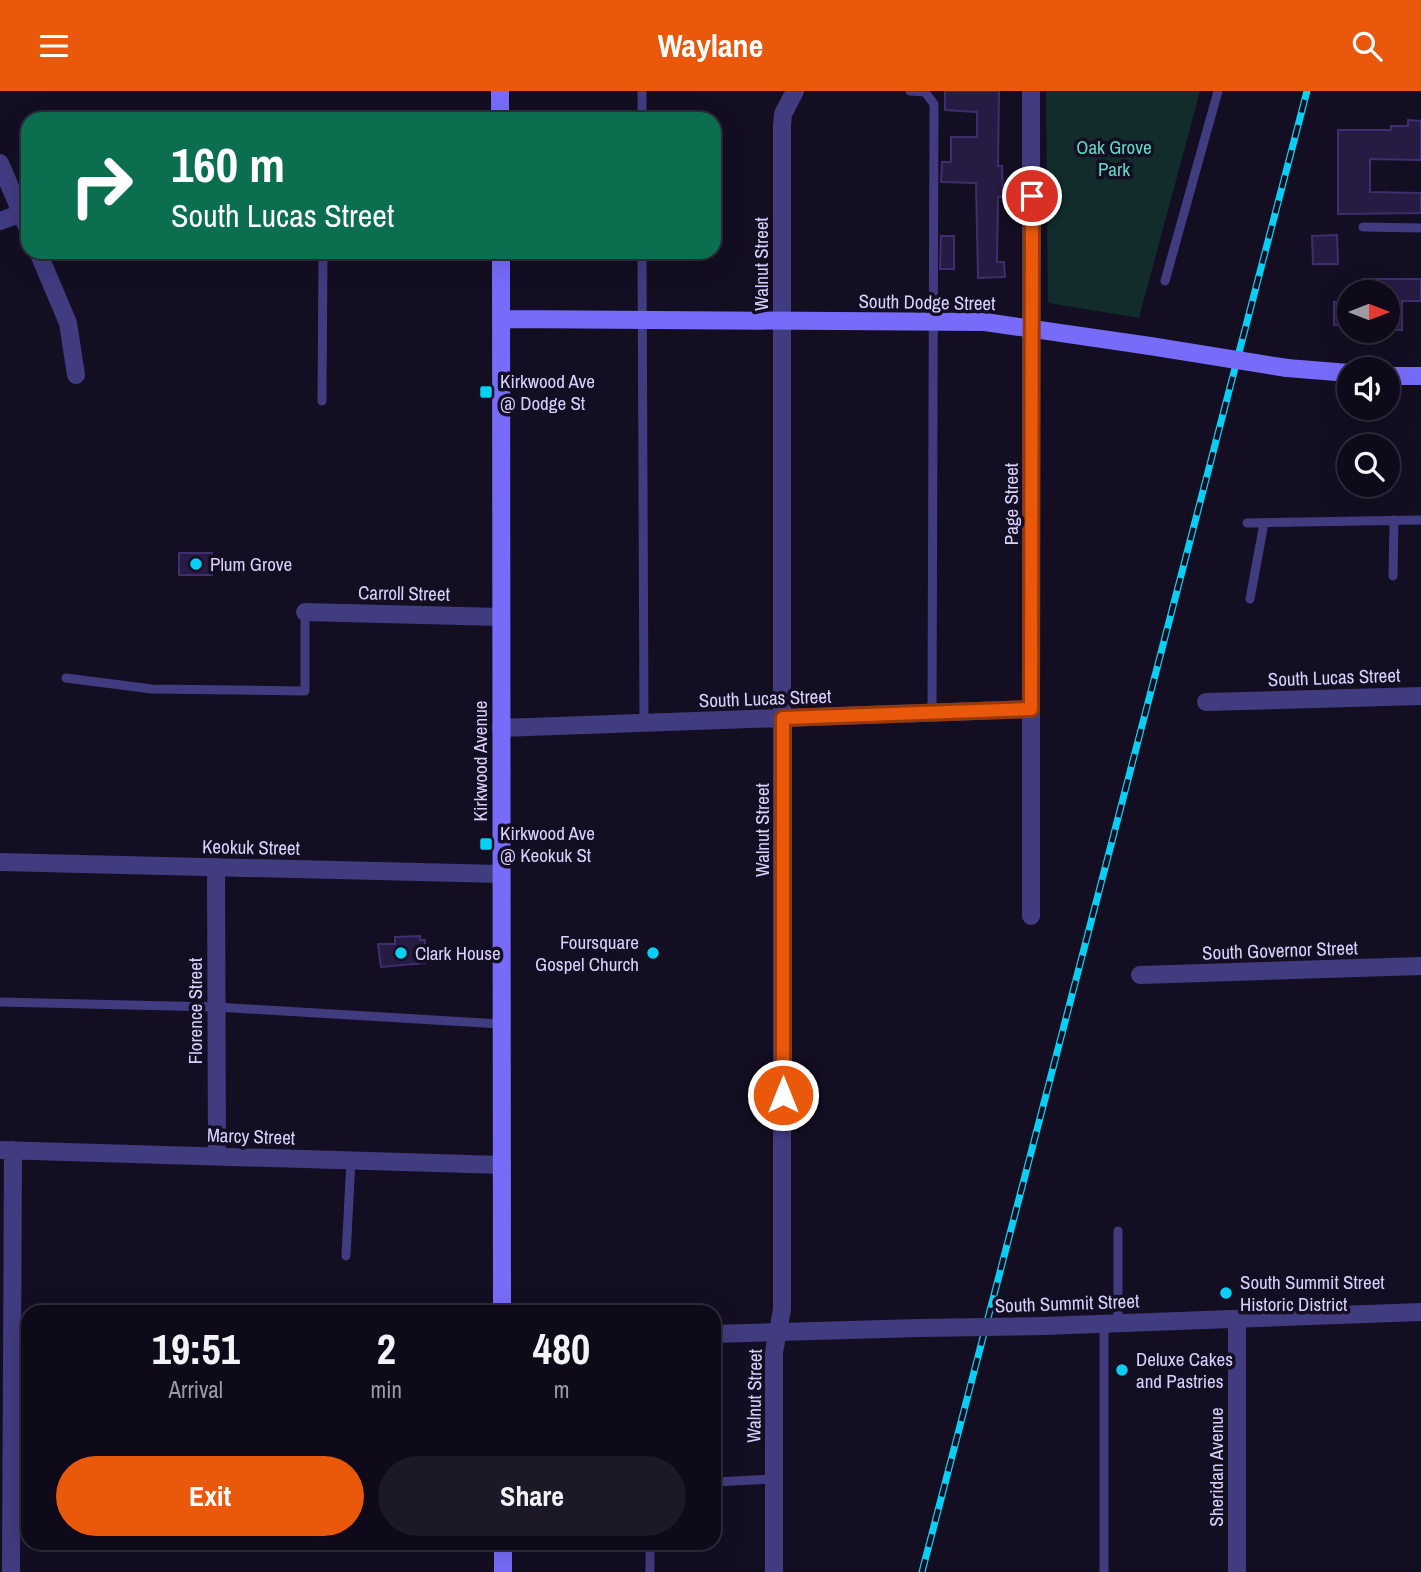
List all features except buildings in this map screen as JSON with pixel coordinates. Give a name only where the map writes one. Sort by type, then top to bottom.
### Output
[{"type":"main road","points":[[500,91],[500,112]]},
{"type":"main road","name":"Kirkwood Avenue","points":[[500,259],[502,1305]]},
{"type":"main road","name":"South Dodge Street","points":[[501,319],[933,322],[1032,328],[1287,368],[1337,372]]},
{"type":"main road","points":[[1400,376],[1421,376]]},
{"type":"main road","points":[[503,1550],[503,1572]]},
{"type":"street","name":"Walnut Street","points":[[774,1572],[774,1352],[782,1310],[782,127],[783,114],[795,91]]},
{"type":"street","name":"Page Street","points":[[1031,91],[1031,916]]},
{"type":"street","points":[[0,163],[21,210]]},
{"type":"street","points":[[0,221],[14,216],[21,219]]},
{"type":"street","points":[[41,259],[68,323],[76,375]]},
{"type":"street","name":"Carroll Street","points":[[305,612],[501,617]]},
{"type":"street","name":"South Lucas Street","points":[[1206,702],[1421,696]]},
{"type":"street","name":"South Lucas Street","points":[[501,728],[1031,709]]},
{"type":"street","name":"Keokuk Street","points":[[0,862],[501,874]]},
{"type":"street","name":"Florence Street","points":[[216,867],[217,1156]]},
{"type":"street","name":"South Governor Street","points":[[1140,975],[1421,966]]},
{"type":"street","points":[[7,1150],[5,1393],[20,1503],[11,1572]]},
{"type":"street","name":"Marcy Street","points":[[7,1150],[502,1165]]},
{"type":"street","name":"South Summit Street","points":[[721,1334],[1044,1326],[1421,1312]]},
{"type":"street","name":"Sheridan Avenue","points":[[1237,1319],[1237,1572]]},
{"type":"lane","points":[[642,91],[642,112]]},
{"type":"lane","points":[[910,91],[925,92],[934,104],[932,713]]},
{"type":"lane","points":[[1165,281],[1218,91]]},
{"type":"lane","points":[[1363,227],[1421,228]]},
{"type":"lane","points":[[322,401],[323,259]]},
{"type":"lane","points":[[642,259],[644,723]]},
{"type":"lane","points":[[1394,520],[1394,576]]},
{"type":"lane","points":[[1247,523],[1421,520]]},
{"type":"lane","points":[[1250,599],[1264,523]]},
{"type":"lane","points":[[66,678],[152,689],[305,691],[305,612]]},
{"type":"lane","points":[[0,1002],[216,1007],[501,1024]]},
{"type":"lane","points":[[346,1256],[351,1160]]},
{"type":"lane","points":[[1104,1572],[1111,1323],[1118,1231]]},
{"type":"lane","points":[[721,1482],[774,1479]]},
{"type":"lane","points":[[650,1550],[650,1572]]},
{"type":"green space","name":"Oak Grove Park","points":[[1046,91],[1200,91],[1139,318],[1048,303]]},
{"type":"railway","points":[[922,1572],[1307,91]]},
{"type":"place","name":"Kirkwood Ave @ Dodge St","points":[[486,392]]},
{"type":"place","name":"Plum Grove","points":[[196,564]]},
{"type":"place","name":"Kirkwood Ave @ Keokuk St","points":[[486,844]]},
{"type":"place","name":"Clark House","points":[[401,953]]},
{"type":"place","name":"Foursquare Gospel Church","points":[[653,953]]},
{"type":"place","name":"South Summit Street Historic District","points":[[1226,1293]]},
{"type":"place","name":"Deluxe Cakes and Pastries","points":[[1122,1370]]},
{"type":"route","points":[[783,1095],[783,718],[1031,709],[1032,196]]}]
